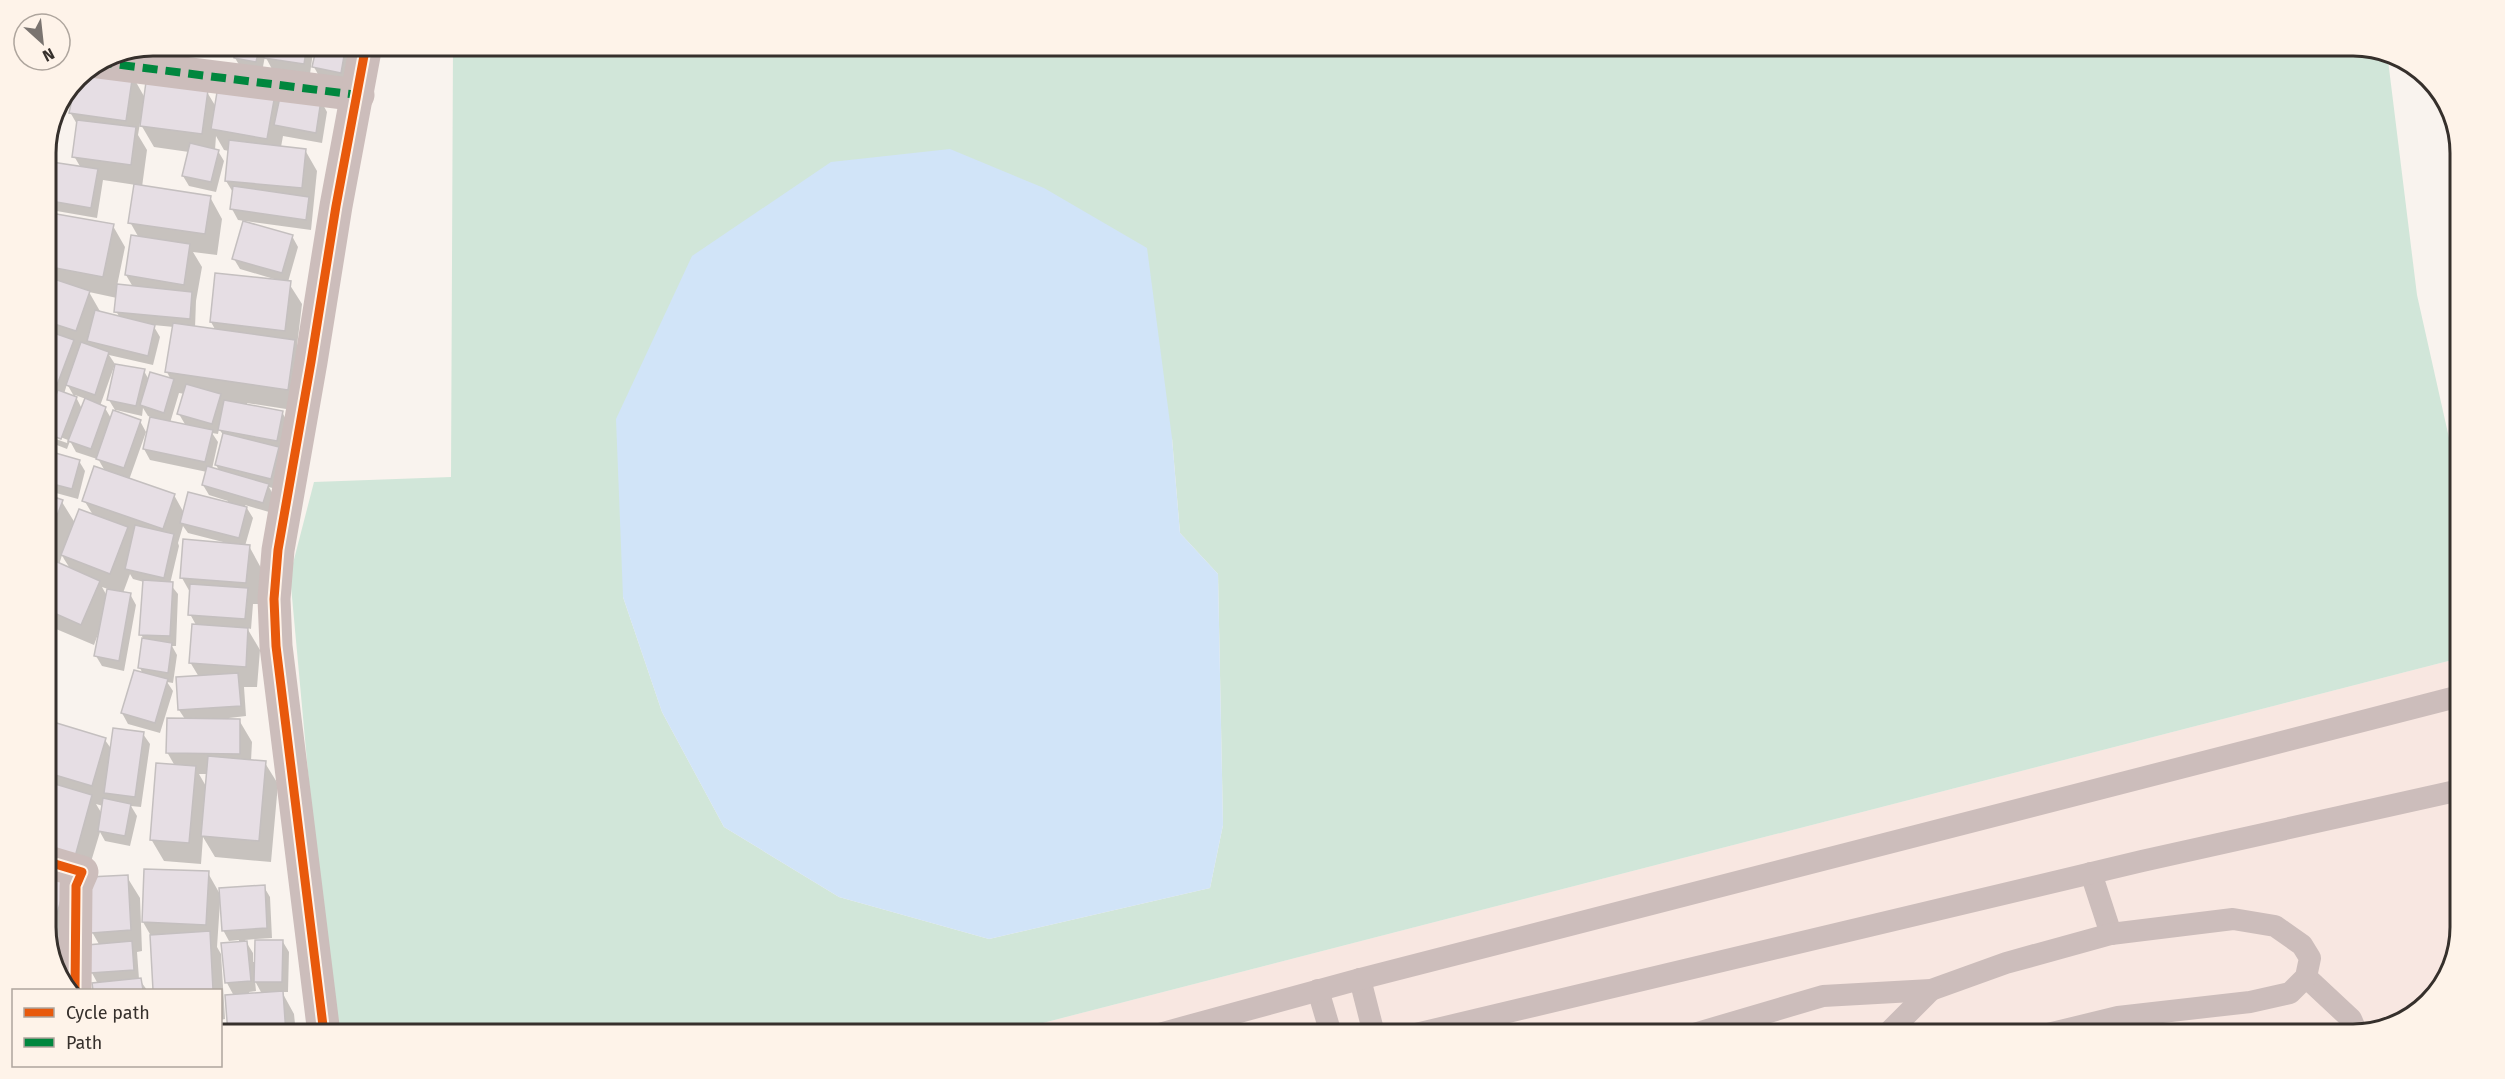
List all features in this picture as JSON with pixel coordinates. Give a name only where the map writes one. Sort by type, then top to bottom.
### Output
[{"type":"street","points":[[323,1024],[276,646],[274,599],[278,550],[336,207],[364,56]]},
{"type":"street","points":[[113,64],[358,95]]},
{"type":"street","points":[[56,865],[82,873],[76,886],[75,985]]},
{"type":"lane","points":[[1195,1024],[1360,979],[2450,699]]},
{"type":"lane","points":[[1458,1024],[2091,873],[2450,792]]},
{"type":"lane","points":[[2091,873],[2111,934]]},
{"type":"lane","points":[[1728,1024],[1823,996],[1931,990],[2006,963],[2111,934],[2233,919],[2275,926],[2301,945],[2310,958],[2306,977],[2290,993],[2250,1002],[2118,1017],[2089,1024]]},
{"type":"lane","points":[[2306,977],[2352,1019],[2353,1024]]},
{"type":"lane","points":[[1360,979],[1371,1024]]},
{"type":"lane","points":[[1318,990],[1328,1024]]},
{"type":"lane","points":[[1897,1024],[1931,990]]},
{"type":"shaded area","points":[[2450,661],[2450,927],[2448,946],[2437,975],[2421,995],[2396,1014],[2365,1023],[1039,1024]]},
{"type":"green space","points":[[453,56],[2372,57],[2388,62],[2417,295],[2449,440],[2450,661],[1039,1024],[331,1024],[290,575],[314,482],[451,477]],"holes":[[[1172,438],[1180,533],[1218,574],[1223,825],[1210,888],[989,939],[839,897],[724,827],[662,712],[623,597]]]},
{"type":"water","points":[[950,149],[1044,188],[1147,248],[1172,438],[1180,533],[1218,574],[1223,825],[1210,888],[989,939],[839,897],[724,827],[662,712],[623,597],[616,419],[692,256],[831,162]]},
{"type":"building","points":[[234,56],[257,56],[256,62],[234,58]]},
{"type":"building","points":[[264,56],[305,56],[304,64],[264,58]]},
{"type":"building","points":[[314,56],[344,56],[341,73],[312,67]]},
{"type":"building","points":[[104,69],[133,73],[126,121],[69,113],[72,99],[84,84],[99,72]]},
{"type":"building","points":[[219,80],[276,89],[267,139],[211,129]]},
{"type":"building","points":[[146,82],[208,90],[202,134],[140,126]]},
{"type":"building","points":[[281,92],[321,100],[316,133],[274,125]]},
{"type":"building","points":[[77,120],[136,127],[131,165],[72,157]]},
{"type":"building","points":[[229,140],[306,149],[302,188],[225,181]]},
{"type":"building","points":[[190,143],[219,150],[211,182],[182,176]]},
{"type":"building","points":[[56,163],[98,169],[91,208],[56,202]]},
{"type":"building","points":[[134,184],[211,196],[205,234],[128,223]]},
{"type":"building","points":[[233,186],[309,197],[306,220],[230,209]]},
{"type":"building","points":[[56,214],[114,224],[103,277],[56,268]]},
{"type":"building","points":[[243,221],[293,235],[282,273],[232,259]]},
{"type":"building","points":[[131,235],[190,244],[184,285],[125,275]]},
{"type":"building","points":[[215,273],[291,281],[285,331],[210,322]]},
{"type":"building","points":[[56,280],[90,291],[76,331],[56,325]]},
{"type":"building","points":[[117,284],[192,292],[190,319],[114,312]]},
{"type":"building","points":[[95,310],[155,325],[148,356],[87,341]]},
{"type":"building","points":[[173,323],[295,340],[288,390],[165,372]]},
{"type":"building","points":[[56,334],[74,340],[56,385]]},
{"type":"building","points":[[81,342],[109,352],[95,395],[66,385]]},
{"type":"building","points":[[115,364],[145,369],[136,406],[107,400]]},
{"type":"building","points":[[150,372],[174,379],[164,413],[140,405]]},
{"type":"building","points":[[186,384],[221,394],[212,424],[177,414]]},
{"type":"building","points":[[58,390],[77,397],[61,439],[56,437]]},
{"type":"building","points":[[85,398],[106,407],[91,449],[68,441]]},
{"type":"building","points":[[224,400],[283,411],[277,441],[218,430]]},
{"type":"building","points":[[113,410],[141,420],[124,468],[96,459]]},
{"type":"building","points":[[150,417],[213,430],[205,462],[143,449]]},
{"type":"building","points":[[223,433],[279,447],[271,479],[215,465]]},
{"type":"building","points":[[56,453],[80,460],[72,489],[56,485]]},
{"type":"building","points":[[94,466],[175,494],[163,529],[82,501]]},
{"type":"building","points":[[207,466],[269,484],[263,503],[202,485]]},
{"type":"building","points":[[188,492],[247,507],[239,538],[180,523]]},
{"type":"building","points":[[56,498],[63,500],[56,518]]},
{"type":"building","points":[[79,509],[128,527],[110,574],[61,555]]},
{"type":"building","points":[[135,525],[174,534],[164,578],[125,569]]},
{"type":"building","points":[[183,539],[250,545],[246,583],[180,578]]},
{"type":"building","points":[[56,561],[100,581],[81,625],[56,614]]},
{"type":"building","points":[[143,580],[173,582],[170,636],[139,635]]},
{"type":"building","points":[[190,584],[248,588],[245,619],[188,615]]},
{"type":"building","points":[[107,589],[131,593],[119,661],[94,656]]},
{"type":"building","points":[[192,624],[248,628],[246,667],[189,663]]},
{"type":"building","points":[[142,638],[172,643],[168,673],[138,668]]},
{"type":"building","points":[[134,670],[168,679],[155,723],[121,713]]},
{"type":"building","points":[[238,673],[241,706],[178,710],[176,677]]},
{"type":"building","points":[[167,718],[240,719],[240,754],[166,753]]},
{"type":"building","points":[[56,723],[106,738],[92,786],[56,775]]},
{"type":"building","points":[[113,728],[144,732],[135,797],[104,793]]},
{"type":"building","points":[[208,756],[266,761],[259,841],[201,836]]},
{"type":"building","points":[[156,763],[196,766],[189,843],[150,840]]},
{"type":"building","points":[[56,784],[92,795],[73,864],[56,859]]},
{"type":"building","points":[[103,798],[131,804],[125,836],[98,831]]},
{"type":"building","points":[[144,869],[209,871],[206,925],[142,922]]},
{"type":"building","points":[[128,875],[131,930],[91,933],[89,877]]},
{"type":"building","points":[[56,879],[66,882],[56,918]]},
{"type":"building","points":[[265,885],[267,928],[222,931],[219,888]]},
{"type":"building","points":[[210,931],[213,989],[153,989],[150,935]]},
{"type":"building","points":[[255,940],[283,940],[282,982],[254,982]]},
{"type":"building","points":[[132,941],[134,970],[90,973],[87,945]]},
{"type":"building","points":[[247,941],[251,981],[225,983],[221,943]]},
{"type":"building","points":[[141,978],[143,989],[93,989],[92,983]]},
{"type":"building","points":[[283,991],[285,1024],[227,1024],[225,995]]},
{"type":"marked path","points":[[113,64],[358,95]]},
{"type":"cycle path","points":[[323,1024],[276,646],[274,599],[278,550],[336,206],[364,56]]},
{"type":"cycle path","points":[[56,864],[82,872],[76,886],[75,985]]}]
